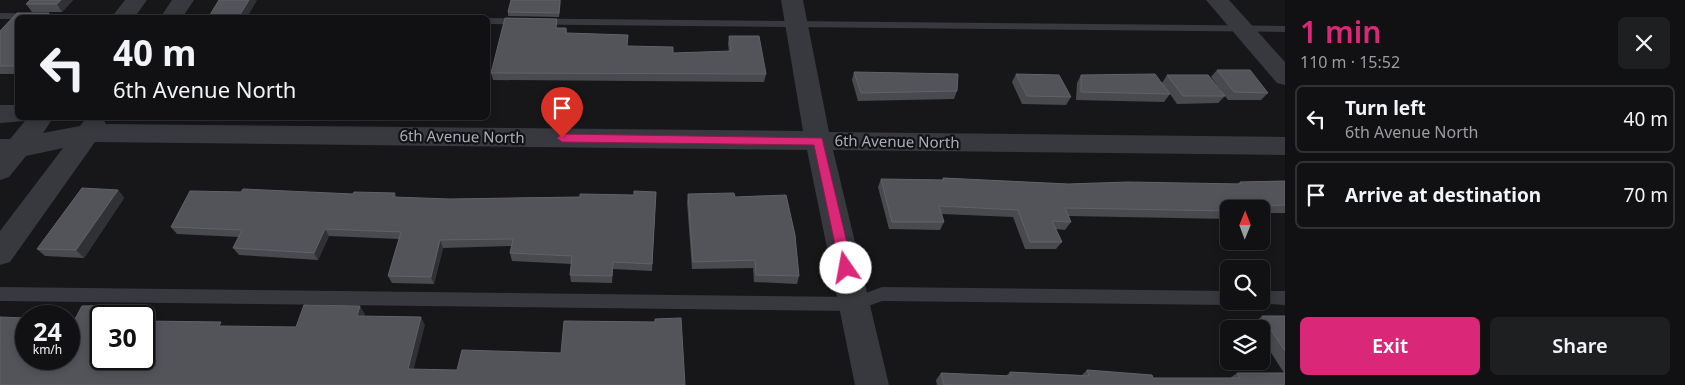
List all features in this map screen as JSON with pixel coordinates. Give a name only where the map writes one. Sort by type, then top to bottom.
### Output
[{"type":"street","points":[[124,15],[136,0]]},
{"type":"street","points":[[173,15],[183,0]]},
{"type":"street","points":[[1217,0],[1285,77]]},
{"type":"street","points":[[794,12],[818,141],[872,385]]},
{"type":"street","points":[[0,114],[15,114]]},
{"type":"street","points":[[0,170],[8,148],[39,120]]},
{"type":"street","name":"6th Avenue North","points":[[63,120],[94,125],[818,141],[1285,146]]},
{"type":"street","points":[[0,253],[94,125]]},
{"type":"street","name":"6th Avenue North","points":[[8,148],[94,125]]},
{"type":"lane","points":[[490,21],[794,12],[1285,29]]},
{"type":"lane","points":[[0,16],[15,16]]},
{"type":"lane","points":[[0,294],[854,304],[882,294],[1220,298]]},
{"type":"lane","points":[[1270,298],[1285,298]]},
{"type":"building","points":[[30,0],[61,0],[57,4],[26,4]]},
{"type":"building","points":[[219,0],[249,0],[240,15],[210,15]]},
{"type":"building","points":[[511,0],[560,0],[559,13],[508,12]]},
{"type":"building","points":[[17,13],[49,13],[47,15],[15,15]]},
{"type":"building","points":[[15,15],[15,66],[0,66],[0,31]]},
{"type":"building","points":[[505,18],[557,19],[556,28],[566,28],[566,33],[628,35],[627,46],[673,47],[673,53],[731,51],[729,36],[759,36],[766,74],[491,73]]},
{"type":"building","points":[[1217,70],[1250,70],[1268,93],[1234,92]]},
{"type":"building","points":[[854,72],[958,74],[957,91],[861,93]]},
{"type":"building","points":[[1016,74],[1059,75],[1071,97],[1027,96]]},
{"type":"building","points":[[1155,74],[1170,94],[1081,92],[1081,75]]},
{"type":"building","points":[[1167,75],[1208,75],[1225,96],[1183,96]]},
{"type":"building","points":[[943,178],[1068,184],[1128,182],[1241,184],[1240,182],[1285,181],[1285,205],[1270,205],[1270,200],[1220,200],[1220,211],[1065,208],[1071,222],[1052,221],[1062,242],[1030,242],[1018,210],[939,206],[944,222],[892,222],[881,179],[944,180]]},
{"type":"building","points":[[82,188],[118,190],[76,250],[37,249]]},
{"type":"building","points":[[243,189],[353,194],[354,192],[395,193],[393,197],[450,199],[580,197],[580,194],[634,195],[634,191],[656,192],[652,264],[613,262],[612,276],[570,275],[572,256],[510,253],[513,239],[440,240],[431,277],[388,276],[401,232],[325,229],[314,253],[233,248],[242,230],[171,227],[190,191],[241,192]]},
{"type":"building","points":[[734,193],[735,197],[786,195],[795,235],[799,276],[756,275],[755,260],[693,262],[688,194]]},
{"type":"building","points":[[304,305],[360,306],[357,316],[421,317],[408,369],[457,370],[462,350],[561,353],[564,321],[655,322],[655,319],[681,318],[685,385],[0,385],[0,317],[15,318],[15,370],[80,370],[80,310],[82,306],[90,306],[90,370],[155,370],[155,321],[221,322],[219,326],[296,327]]},
{"type":"building","points":[[1262,316],[1285,316],[1285,351],[1270,328],[1270,320],[1265,320]]},
{"type":"building","points":[[1087,370],[1152,375],[1153,378],[1240,378],[1237,373],[1285,373],[1285,385],[944,385],[941,373],[1011,376],[1010,372],[1089,376]]},
{"type":"route","points":[[562,138],[818,141],[846,268]]}]
